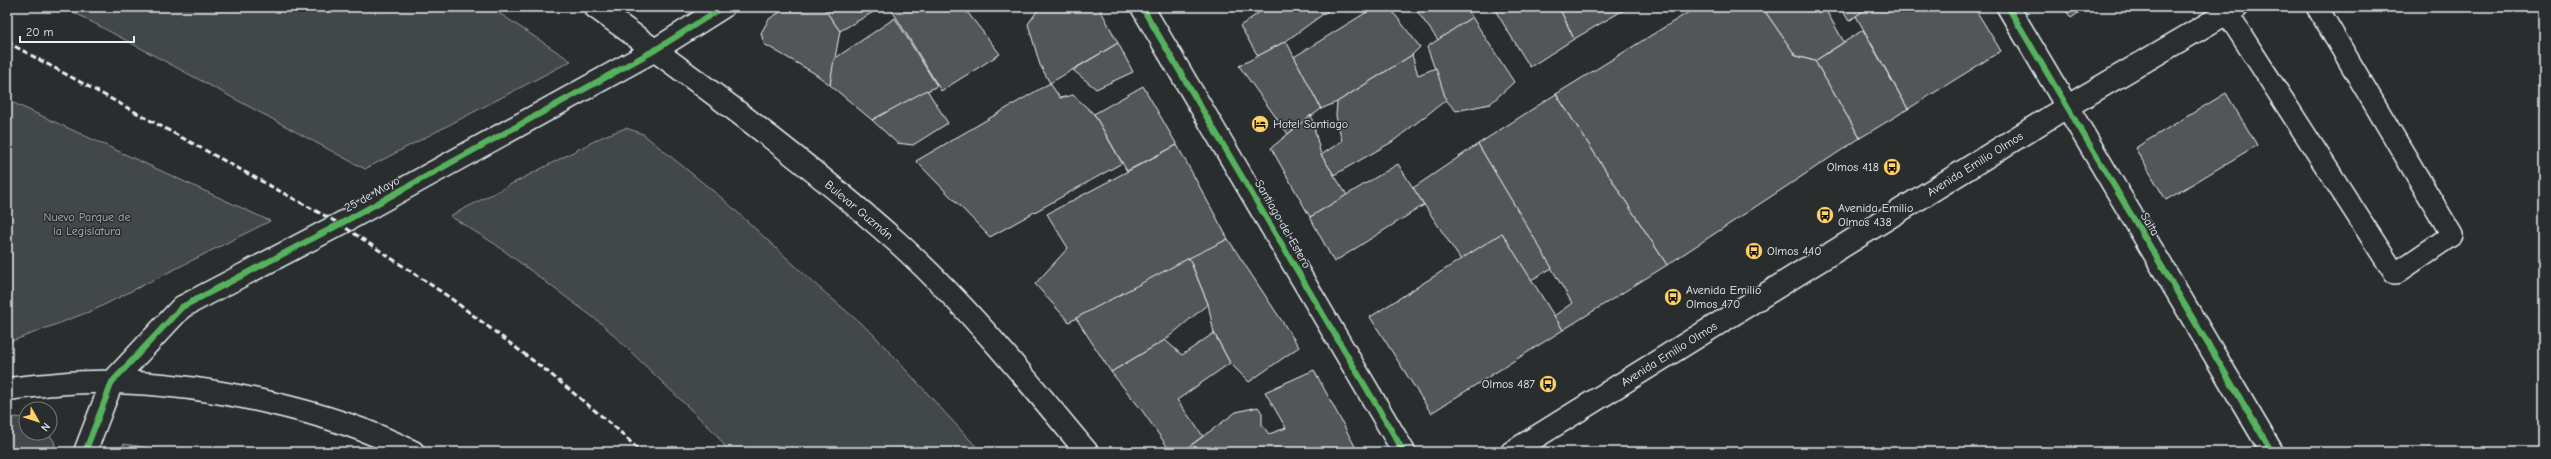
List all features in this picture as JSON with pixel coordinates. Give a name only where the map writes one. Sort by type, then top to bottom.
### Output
[{"type":"street","name":"Bulevar Guzmán","points":[[595,7],[655,50],[791,153],[897,242],[990,335],[1087,452]]},
{"type":"street","name":"25 de Mayo","points":[[85,452],[112,382],[182,307],[340,224],[655,50],[723,7]]},
{"type":"street","name":"Santiago del Estero","points":[[1142,7],[1404,452]]},
{"type":"street","name":"Salta","points":[[2008,7],[2272,452]]},
{"type":"street","name":"Avenida Emilio Olmos","points":[[1512,452],[2068,106],[2232,10]]},
{"type":"street","points":[[7,389],[112,382],[175,386],[278,405],[335,421],[413,452]]},
{"type":"lane","points":[[2232,10],[2395,274],[2452,235],[2317,7]]},
{"type":"green space","points":[[64,7],[490,7],[571,61],[365,169]]},
{"type":"green space","name":"Nuevo Parque de la Legislatura","points":[[7,100],[270,221],[94,310],[7,343]]},
{"type":"green space","points":[[626,128],[643,134],[723,199],[815,284],[873,334],[981,452],[729,452],[716,434],[602,324],[495,244],[450,216],[604,136]]},
{"type":"green space","points":[[18,417],[18,441],[54,441],[56,452],[7,452],[7,419]]},
{"type":"green space","points":[[124,444],[178,452],[116,452]]},
{"type":"building","points":[[788,7],[823,7],[840,31],[830,85],[814,73],[764,44],[761,33],[769,19]]},
{"type":"building","points":[[823,7],[882,7],[840,31]]},
{"type":"building","points":[[890,7],[961,7],[968,13],[1000,54],[941,91]]},
{"type":"building","points":[[1040,7],[1099,7],[1118,43],[1050,83],[1040,65],[1028,24]]},
{"type":"building","points":[[1267,7],[1333,7],[1286,41],[1258,56],[1240,26]]},
{"type":"building","points":[[1375,7],[1389,7],[1420,47],[1412,55],[1337,102],[1321,109],[1294,57]]},
{"type":"building","points":[[1414,7],[1467,7],[1472,17],[1438,40]]},
{"type":"building","points":[[1493,7],[1559,7],[1574,39],[1530,67]]},
{"type":"building","points":[[1559,7],[1629,7],[1574,39]]},
{"type":"building","points":[[1697,7],[1762,7],[1796,56],[1815,61],[1860,138],[1667,265],[1556,94]]},
{"type":"building","points":[[1762,7],[1824,7],[1844,42],[1815,61],[1796,56]]},
{"type":"building","points":[[1840,7],[1869,7],[1849,21]]},
{"type":"building","points":[[1869,7],[1974,7],[2001,51],[1908,109],[1856,16]]},
{"type":"building","points":[[2063,7],[2087,7],[2071,18]]},
{"type":"building","points":[[1472,17],[1514,82],[1490,104],[1456,111],[1446,100],[1427,47]]},
{"type":"building","points":[[895,18],[937,86],[872,120],[830,85],[834,59]]},
{"type":"building","points":[[1863,30],[1908,109],[1860,138],[1815,61]]},
{"type":"building","points":[[1286,41],[1321,109],[1288,134],[1239,66]]},
{"type":"building","points":[[1118,43],[1133,72],[1096,89],[1073,70]]},
{"type":"building","points":[[1412,55],[1418,75],[1436,68],[1446,100],[1392,142],[1334,175],[1321,155],[1342,141],[1336,116],[1337,102]]},
{"type":"building","points":[[1050,83],[1060,98],[1073,95],[1094,114],[1122,163],[990,237],[916,161]]},
{"type":"building","points":[[1143,86],[1177,145],[1127,171],[1094,114]]},
{"type":"building","points":[[927,90],[948,123],[913,145],[897,143],[872,120]]},
{"type":"building","points":[[2226,93],[2257,145],[2166,200],[2135,148]]},
{"type":"building","points":[[1556,94],[1667,265],[1563,330],[1554,316],[1572,303],[1478,144]]},
{"type":"building","points":[[1311,115],[1321,155],[1347,195],[1310,217],[1271,148]]},
{"type":"building","points":[[1478,144],[1552,268],[1531,280],[1502,233],[1461,260],[1413,188]]},
{"type":"building","points":[[1177,145],[1228,239],[1069,322],[1035,284],[1068,248],[1047,214]]},
{"type":"building","points":[[1398,164],[1424,205],[1334,262],[1310,217]]},
{"type":"building","points":[[1502,233],[1563,330],[1431,413],[1370,317]]},
{"type":"building","points":[[1228,239],[1299,347],[1249,382],[1230,363],[1214,333],[1208,304],[1189,258]]},
{"type":"building","points":[[1189,258],[1208,304],[1165,340],[1111,372],[1076,318]]},
{"type":"building","points":[[1214,333],[1230,363],[1177,400],[1203,436],[1182,452],[1171,452],[1141,409],[1111,372],[1165,340],[1182,355]]},
{"type":"building","points":[[1314,370],[1358,452],[1182,452],[1236,412],[1258,407],[1262,413],[1262,425],[1269,434],[1286,428],[1265,392]]},
{"type":"railway","points":[[7,42],[340,224],[449,297],[548,372],[616,428],[641,452]]},
{"type":"cycle path","points":[[85,452],[112,382],[182,307],[340,224],[655,50],[723,7]]},
{"type":"cycle path","points":[[1142,7],[1404,452]]},
{"type":"cycle path","points":[[2008,7],[2272,452]]},
{"type":"place","name":"Hotel Santiago","points":[[1260,124]]},
{"type":"place","name":"Olmos 418","points":[[1892,167]]},
{"type":"place","name":"Avenida Emilio Olmos 438","points":[[1825,215]]},
{"type":"place","name":"Olmos 440","points":[[1754,251]]},
{"type":"place","name":"Avenida Emilio Olmos 470","points":[[1673,297]]},
{"type":"place","name":"Olmos 487","points":[[1548,384]]}]
